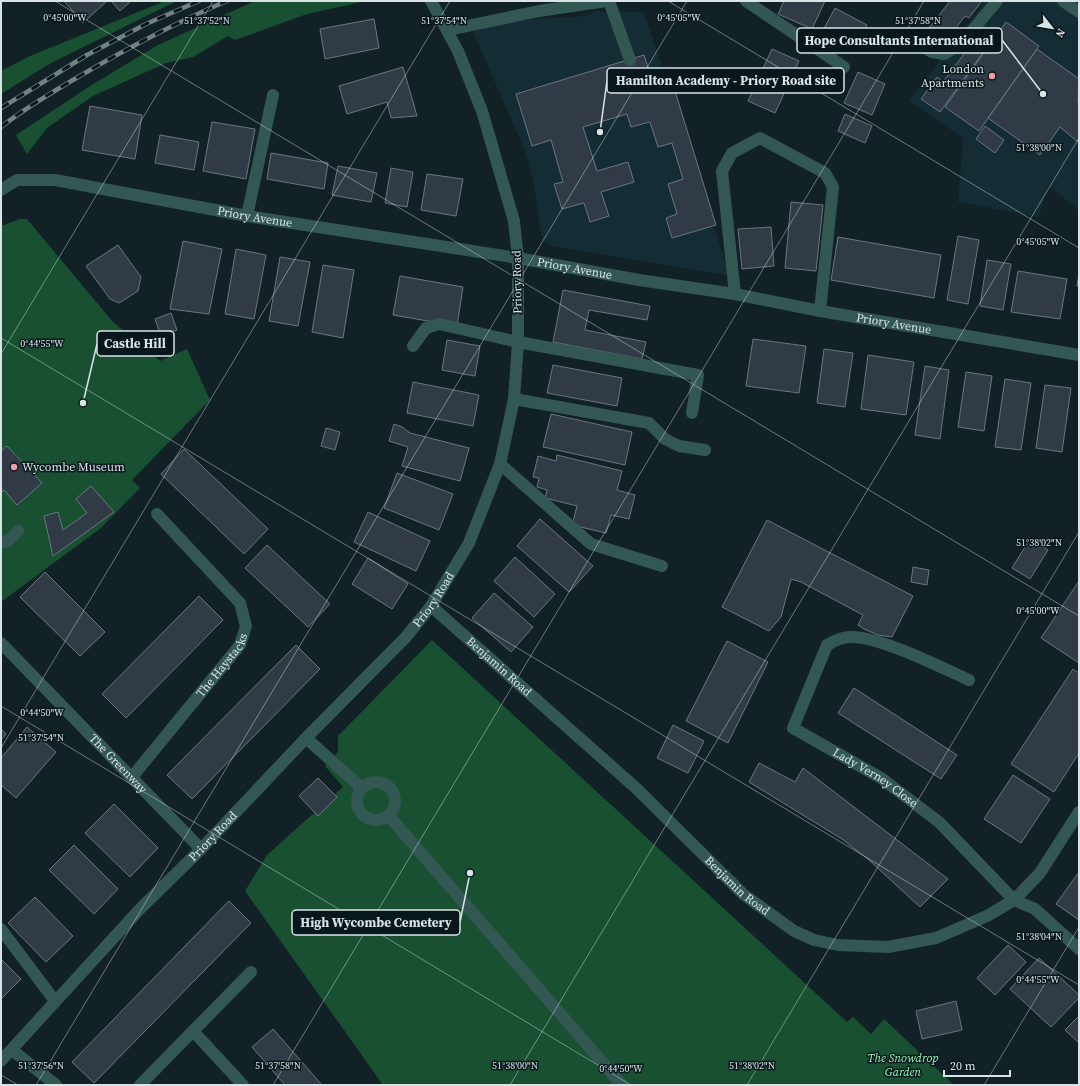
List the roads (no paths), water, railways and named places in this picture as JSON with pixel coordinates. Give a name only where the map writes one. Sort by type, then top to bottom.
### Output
[{"type":"street","name":"Priory Road","points":[[1,1061],[140,910],[406,637],[431,606],[468,543],[500,464],[514,399],[518,342],[518,258],[514,221],[497,158],[470,80],[448,30],[431,1]]},
{"type":"street","points":[[448,30],[540,11],[607,1],[630,60]]},
{"type":"street","points":[[746,1],[844,67]]},
{"type":"street","points":[[906,37],[932,52],[944,54],[961,44],[997,1]]},
{"type":"street","points":[[1063,1],[1079,12]]},
{"type":"street","points":[[247,216],[273,95]]},
{"type":"street","points":[[735,294],[722,171],[732,152],[760,138],[825,174],[833,186],[820,311]]},
{"type":"street","name":"Priory Avenue","points":[[1,190],[17,180],[55,180],[247,216],[518,258],[639,280],[735,294],[820,311],[1079,355]]},
{"type":"street","points":[[413,346],[426,328],[439,324],[518,342],[698,376],[692,414]]},
{"type":"street","points":[[514,399],[649,423],[665,439],[679,446],[705,450]]},
{"type":"street","points":[[500,464],[591,544],[662,566]]},
{"type":"street","name":"The Haystacks","points":[[132,777],[240,644],[246,626],[240,603],[157,514]]},
{"type":"street","points":[[1,542],[8,541],[18,531]]},
{"type":"street","name":"Benjamin Road","points":[[431,606],[637,789],[743,894],[794,931],[814,940],[838,945],[888,947],[936,938],[987,916],[1014,900],[1040,873],[1079,812]]},
{"type":"street","name":"Lady Verney Close","points":[[969,680],[930,662],[868,640],[851,637],[836,640],[827,645],[793,728],[881,778],[939,822],[1014,900]]},
{"type":"street","name":"The Greenway","points":[[1,643],[201,849]]},
{"type":"street","points":[[306,738],[362,788]]},
{"type":"street","points":[[377,782],[390,788],[395,802],[393,810],[382,819],[374,820],[361,814],[356,800],[362,788],[370,783],[377,782]]},
{"type":"street","points":[[388,815],[622,1085]]},
{"type":"street","points":[[1014,900],[1035,909],[1079,948]]},
{"type":"street","points":[[1,929],[55,1001]]},
{"type":"street","points":[[140,1085],[251,972]]},
{"type":"street","points":[[193,1031],[243,1085]]},
{"type":"street","points":[[12,1050],[56,1085]]},
{"type":"railway","points":[[1,108],[87,55],[146,24],[199,1]]},
{"type":"railway","points":[[1,127],[38,101],[114,56],[170,27],[227,1]]},
{"type":"place","name":"London Apartments","points":[[992,76]]},
{"type":"place","name":"Hope Consultants International","points":[[1043,94]]},
{"type":"place","name":"Hamilton Academy - Priory Road site","points":[[600,132]]},
{"type":"place","name":"Castle Hill","points":[[83,403]]},
{"type":"place","name":"Wycombe Museum","points":[[14,467]]},
{"type":"place","name":"High Wycombe Cemetery","points":[[470,873]]},
{"type":"park label","name":"The Snowdrop Garden","points":[[903,1065]]}]
